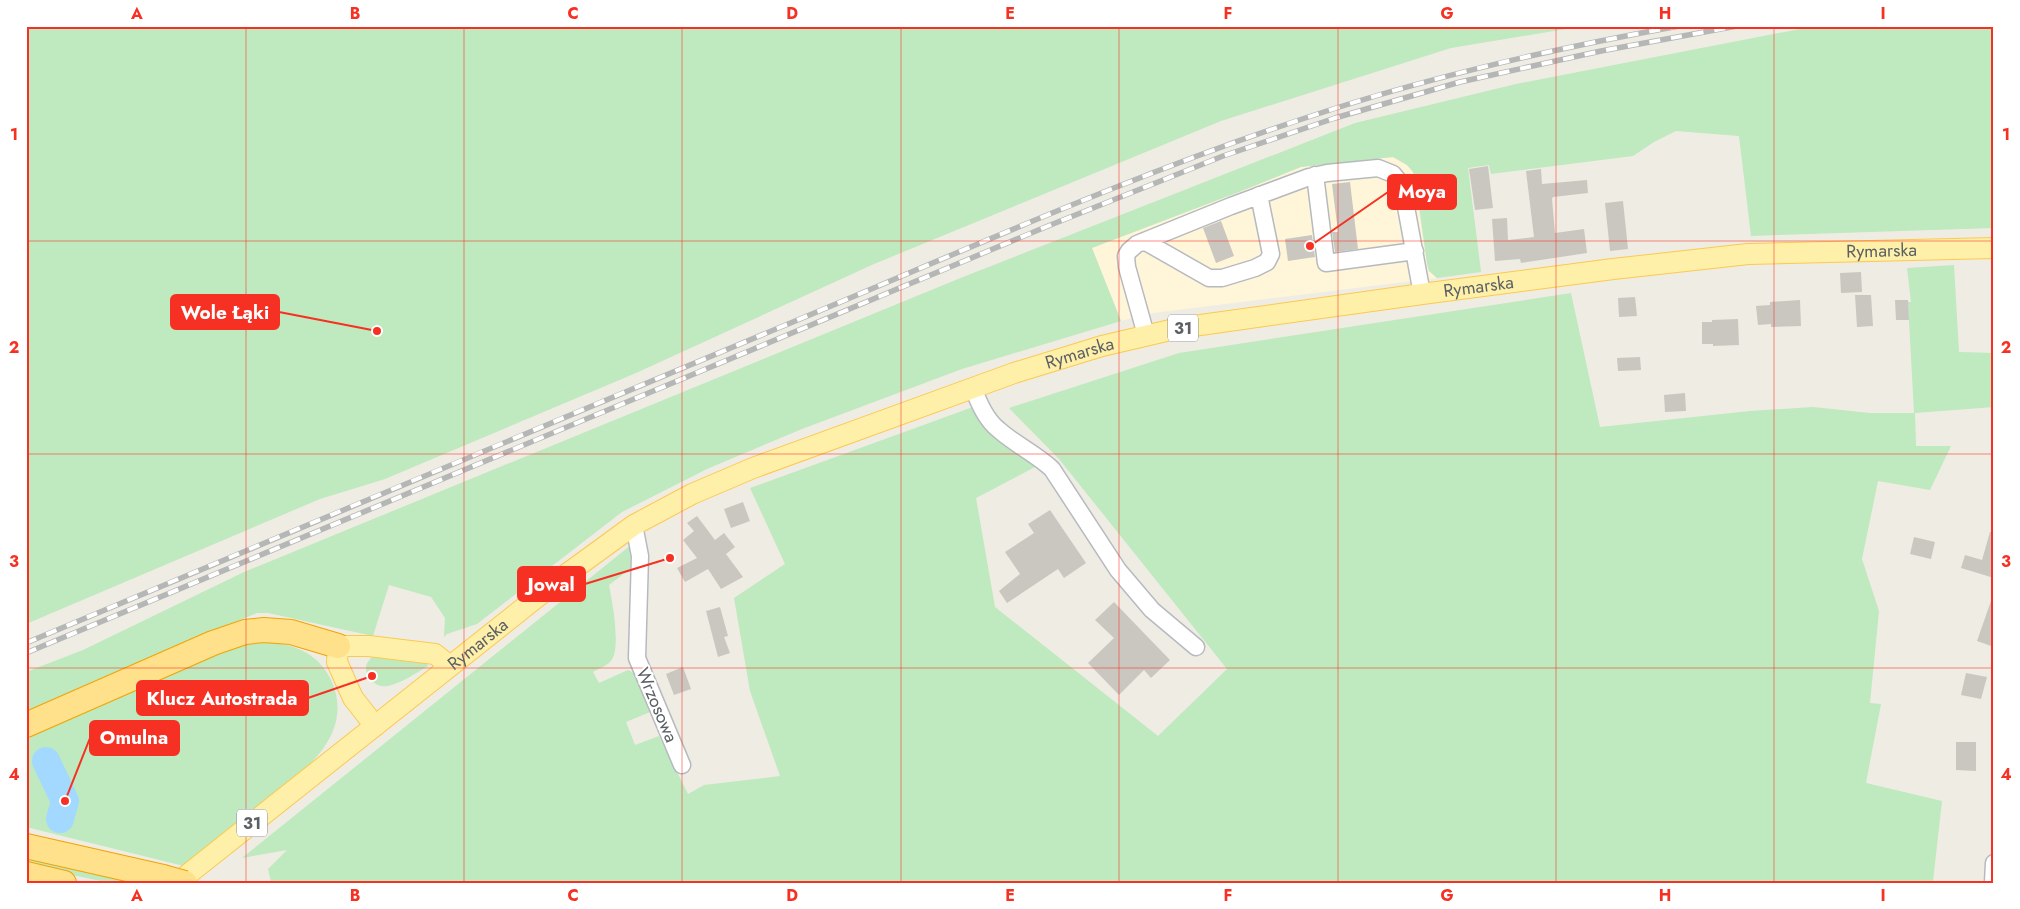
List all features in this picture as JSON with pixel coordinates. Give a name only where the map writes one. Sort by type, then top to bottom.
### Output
[{"type":"highway","points":[[27,725],[213,643],[246,632],[264,630],[291,632],[338,646]]},
{"type":"highway","points":[[33,847],[175,881]]},
{"type":"highway","points":[[26,874],[64,883]]},
{"type":"main road","name":"Rymarska","points":[[175,881],[560,579],[634,525],[692,494],[753,468],[972,388],[1058,359],[1146,335],[1212,323],[1422,294],[1748,254],[1994,248]]},
{"type":"main road","points":[[375,726],[353,698],[337,662],[338,646],[369,646],[435,654],[450,666]]},
{"type":"street","points":[[1146,335],[1126,261],[1129,251],[1144,241],[1259,195],[1315,175],[1368,168],[1378,168],[1393,174],[1402,185],[1422,294]]},
{"type":"street","points":[[1315,175],[1326,263],[1415,251]]},
{"type":"street","points":[[1144,241],[1209,278],[1222,278],[1254,268],[1267,262],[1271,254],[1259,195]]},
{"type":"street","points":[[972,388],[985,414],[998,429],[1039,457],[1052,469],[1118,570],[1152,610],[1196,647]]},
{"type":"street","name":"Wrzosowa","points":[[634,525],[640,556],[638,658],[682,765]]},
{"type":"street","points":[[1993,883],[1994,863]]},
{"type":"shaded area","points":[[1393,157],[1407,165],[1413,172],[1427,264],[1429,271],[1437,278],[1153,313],[1121,321],[1092,248],[1301,167]]},
{"type":"green space","points":[[26,26],[1584,26],[1451,48],[1221,121],[874,264],[636,373],[385,479],[320,499],[26,624]]},
{"type":"green space","points":[[1815,26],[1994,26],[1994,228],[1751,236],[1739,136],[1676,131],[1654,142],[1633,156],[1491,174],[1489,165],[1468,168],[1481,272],[1437,278],[1429,271],[1427,264],[1416,183],[1413,172],[1407,165],[1393,157],[1301,167],[1092,248],[1121,321],[962,369],[802,429],[707,469],[622,512],[477,624],[447,634],[444,637],[445,618],[431,597],[389,585],[373,636],[268,613],[257,613],[179,644],[26,712],[26,672],[83,650],[244,572],[963,277],[1355,123],[1516,84]]},
{"type":"green space","points":[[1954,265],[1959,352],[1994,353],[1994,407],[1915,413],[1916,446],[1951,446],[1930,490],[1878,481],[1862,559],[1879,611],[1870,703],[1881,704],[1866,783],[1942,801],[1933,881],[1926,883],[275,883],[271,882],[268,869],[287,850],[242,858],[631,545],[630,569],[609,585],[616,637],[614,656],[610,662],[593,672],[599,683],[628,670],[632,672],[639,682],[650,712],[626,722],[635,745],[659,736],[688,794],[704,785],[780,776],[750,691],[734,598],[785,564],[750,488],[973,407],[996,438],[1035,467],[976,498],[995,607],[1158,736],[1227,669],[1059,459],[1009,408],[1179,353],[1571,293],[1600,427],[1750,411],[1813,407],[1870,413],[1914,413],[1908,302],[1911,302],[1907,268]]},
{"type":"green space","points":[[262,641],[293,647],[319,662],[331,680],[337,701],[336,720],[329,738],[318,755],[304,770],[184,866],[26,827],[26,736],[234,645]]},
{"type":"green space","points":[[374,655],[426,662],[428,666],[398,683],[380,686],[370,679],[366,668]]},
{"type":"green space","points":[[26,855],[138,883],[110,883],[26,865]]},
{"type":"building","points":[[1488,166],[1493,208],[1475,210],[1469,169]]},
{"type":"building","points":[[1541,169],[1542,184],[1587,180],[1588,193],[1553,197],[1552,199],[1555,233],[1584,229],[1587,253],[1521,263],[1520,259],[1495,261],[1492,219],[1507,218],[1508,240],[1534,237],[1526,171]]},
{"type":"building","points":[[1350,182],[1358,249],[1335,252],[1332,232],[1338,232],[1332,184]]},
{"type":"building","points":[[1623,201],[1628,249],[1610,251],[1605,203]]},
{"type":"building","points":[[1221,221],[1234,256],[1216,263],[1203,228]]},
{"type":"building","points":[[1312,235],[1315,257],[1288,261],[1285,239]]},
{"type":"building","points":[[1861,272],[1862,292],[1841,293],[1840,273]]},
{"type":"building","points":[[1855,295],[1871,295],[1873,326],[1857,327]]},
{"type":"building","points":[[1635,297],[1637,316],[1619,317],[1618,298]]},
{"type":"building","points":[[1800,300],[1801,326],[1771,327],[1771,324],[1758,325],[1756,306],[1770,305],[1770,302]]},
{"type":"building","points":[[1895,300],[1908,300],[1909,320],[1896,320]]},
{"type":"building","points":[[1738,319],[1739,345],[1713,346],[1713,344],[1702,344],[1702,322]]},
{"type":"building","points":[[1640,357],[1641,370],[1618,371],[1617,358]]},
{"type":"building","points":[[1685,393],[1686,411],[1665,412],[1664,395]]},
{"type":"building","points":[[743,502],[750,521],[731,528],[724,509]]},
{"type":"building","points":[[1050,510],[1086,563],[1064,578],[1058,569],[1007,603],[999,591],[1020,574],[1005,552],[1034,533],[1028,524]]},
{"type":"building","points":[[697,516],[715,540],[724,533],[735,547],[726,554],[743,577],[721,589],[708,569],[685,582],[677,568],[697,558],[683,540],[694,531],[687,523]]},
{"type":"building","points":[[1990,532],[1994,532],[1994,578],[1961,568],[1965,555],[1982,560]]},
{"type":"building","points":[[1914,537],[1935,542],[1931,559],[1910,554]]},
{"type":"building","points":[[1992,598],[1994,598],[1994,647],[1977,641]]},
{"type":"building","points":[[1114,602],[1170,660],[1151,678],[1144,670],[1119,695],[1088,663],[1114,638],[1095,620]]},
{"type":"building","points":[[720,607],[728,636],[724,637],[730,653],[718,657],[706,611]]},
{"type":"building","points":[[683,667],[691,689],[674,695],[666,674]]},
{"type":"building","points":[[1966,673],[1987,677],[1981,699],[1961,695]]},
{"type":"building","points":[[1956,742],[1976,742],[1976,771],[1956,770]]},
{"type":"waterway","points":[[46,761],[65,801],[60,819]]},
{"type":"railway","points":[[26,643],[1058,210],[1195,157],[1333,109],[1461,72],[1548,52],[1679,26]]},
{"type":"railway","points":[[26,653],[1048,226],[1223,156],[1335,118],[1460,82],[1601,51],[1737,26]]},
{"type":"place","name":"Moya","points":[[1310,246]]},
{"type":"place","name":"Wole Łąki","points":[[377,331]]},
{"type":"place","name":"Jowal","points":[[670,558]]},
{"type":"place","name":"Klucz Autostrada","points":[[372,676]]},
{"type":"place","name":"Omulna","points":[[65,801]]}]
